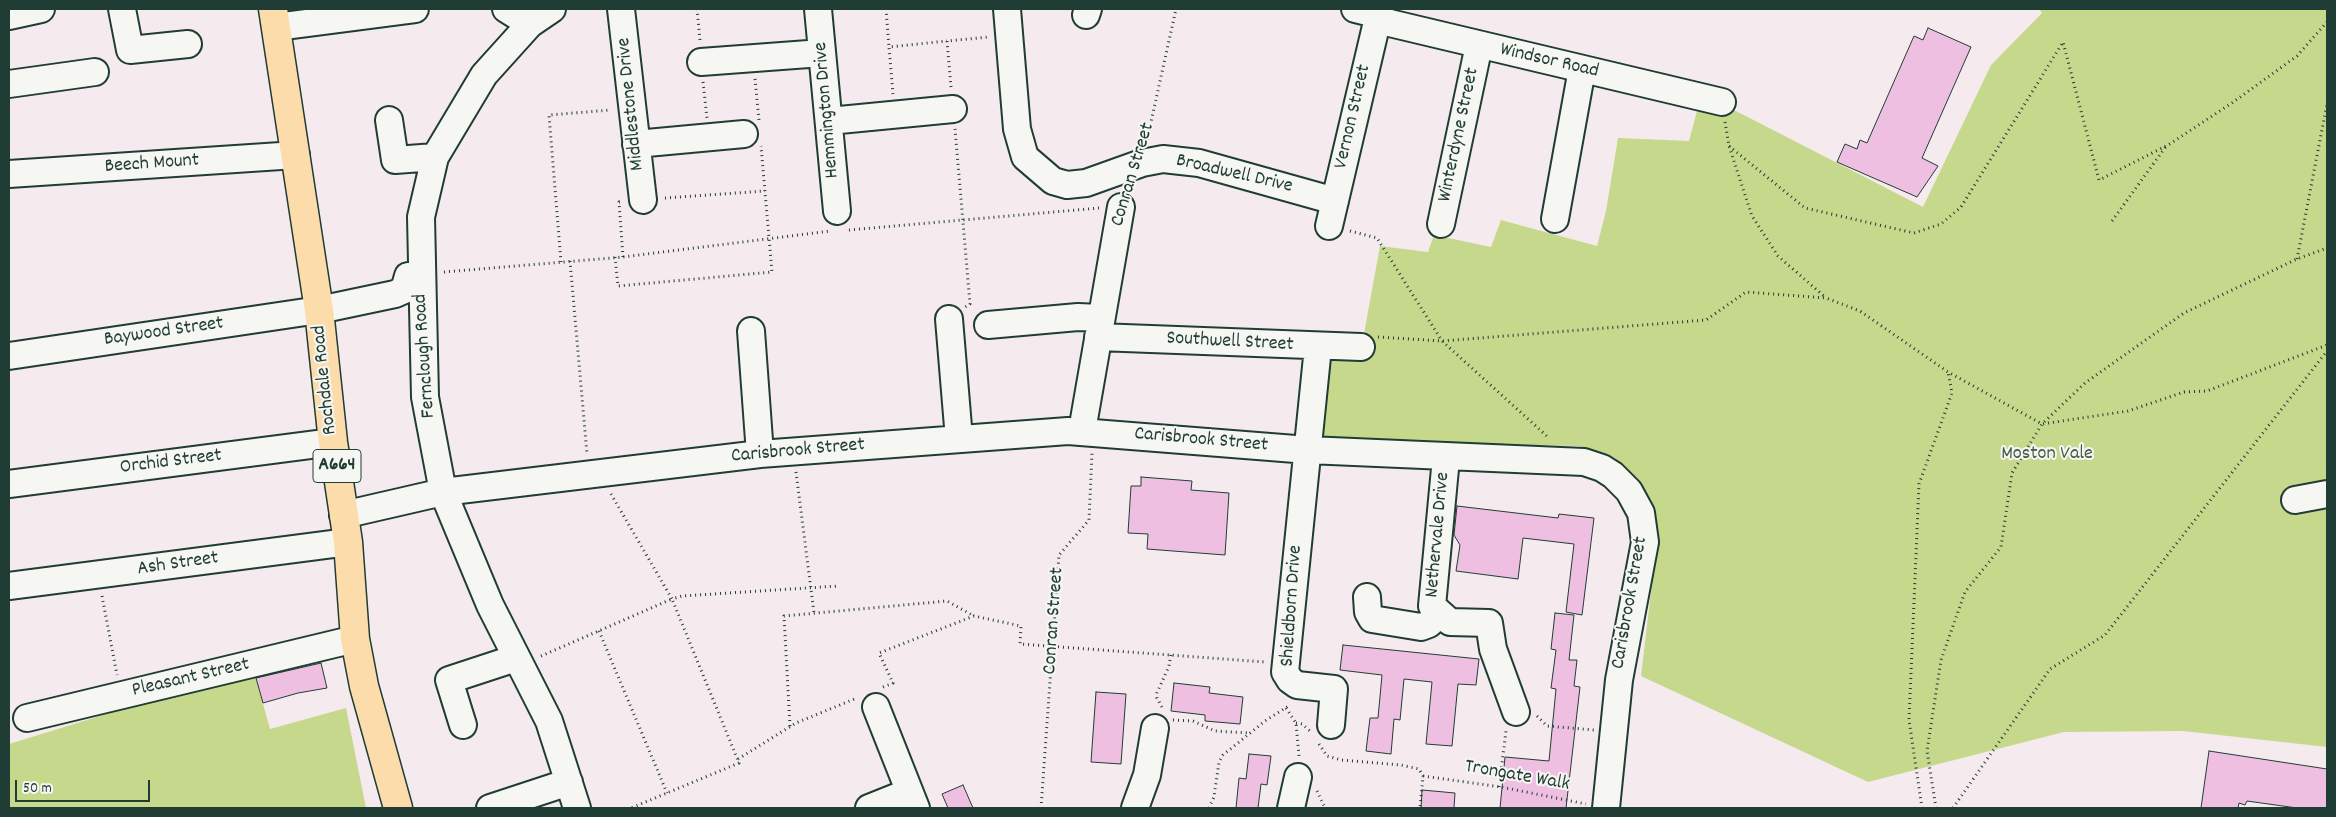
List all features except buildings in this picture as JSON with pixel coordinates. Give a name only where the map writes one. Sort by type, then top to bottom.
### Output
[{"type":"main road","name":"Rochdale Road","points":[[274,18],[318,310],[333,442],[348,542],[355,639],[364,686],[398,808]]},
{"type":"street","points":[[9,16],[41,9]]},
{"type":"street","points":[[122,9],[130,50],[188,44]]},
{"type":"street","points":[[274,18],[415,9]]},
{"type":"street","points":[[506,9],[530,24]]},
{"type":"street","name":"Fernclough Road","points":[[552,9],[530,24],[484,75],[436,157],[421,217],[421,274],[425,397],[443,492],[490,605],[517,662],[549,720],[577,808]]},
{"type":"street","name":"Middlestone Drive","points":[[621,9],[643,200]]},
{"type":"street","name":"Hemmington Drive","points":[[818,9],[840,224]]},
{"type":"street","name":"Broadwell Drive","points":[[1007,9],[1017,129],[1024,157],[1054,181],[1067,185],[1086,183],[1142,163],[1162,159],[1199,163],[1335,201]]},
{"type":"street","name":"Windsor Road","points":[[1373,13],[1478,45],[1722,102]]},
{"type":"street","name":"Vernon Street","points":[[1329,226],[1373,13]]},
{"type":"street","name":"Winterdyne Street","points":[[1441,224],[1478,45]]},
{"type":"street","points":[[701,62],[822,53]]},
{"type":"street","points":[[1554,219],[1582,69]]},
{"type":"street","points":[[9,84],[95,72]]},
{"type":"street","points":[[828,121],[953,109]]},
{"type":"street","points":[[389,120],[395,160],[436,157]]},
{"type":"street","points":[[636,144],[755,134]]},
{"type":"street","name":"Beech Mount","points":[[9,174],[296,155]]},
{"type":"street","name":"Conran Street","points":[[1087,439],[1100,327],[1121,207]]},
{"type":"street","name":"Baywood Street","points":[[9,356],[318,310],[396,294],[404,290],[408,276],[421,274]]},
{"type":"street","name":"Southwell Street","points":[[988,325],[1078,317],[1100,327],[1318,347],[1361,347]]},
{"type":"street","points":[[949,319],[959,439]]},
{"type":"street","points":[[751,331],[760,454]]},
{"type":"street","name":"Shieldborn Drive","points":[[1318,347],[1285,672],[1290,680],[1297,685],[1334,689],[1319,732]]},
{"type":"street","name":"Carisbrook Street","points":[[343,515],[443,492],[760,454],[959,439],[1087,439],[1446,458],[1584,462],[1602,468],[1613,475],[1636,502],[1644,525],[1646,542],[1619,680],[1612,731],[1606,808]]},
{"type":"street","name":"Orchid Street","points":[[9,484],[333,442]]},
{"type":"street","name":"Nethervale Drive","points":[[1446,458],[1432,606],[1450,622],[1489,623],[1493,649],[1516,712]]},
{"type":"street","points":[[2295,500],[2327,494]]},
{"type":"street","name":"Ash Street","points":[[9,586],[348,542]]},
{"type":"street","points":[[1367,597],[1368,612],[1372,619],[1421,627],[1429,624],[1440,614]]},
{"type":"street","name":"Pleasant Street","points":[[26,718],[355,639]]},
{"type":"street","points":[[464,725],[449,680],[517,662]]},
{"type":"street","points":[[869,808],[912,800],[872,697]]},
{"type":"street","points":[[1135,808],[1148,775],[1162,724]]},
{"type":"street","points":[[1291,808],[1298,776]]},
{"type":"street","points":[[490,808],[569,782]]},
{"type":"path","points":[[886,9],[895,114]]},
{"type":"path","name":"Conran Street","points":[[1142,163],[1176,9]]},
{"type":"path","points":[[1729,146],[1805,208],[1914,233],[1941,224],[1961,207],[2063,42],[2099,180],[2168,145],[2232,103],[2297,56],[2327,22]]},
{"type":"path","points":[[889,47],[1009,36]]},
{"type":"path","points":[[946,41],[970,304],[949,319]]},
{"type":"path","points":[[615,258],[618,286],[772,272],[765,191],[755,134],[754,58]]},
{"type":"path","points":[[1722,102],[1729,146],[1752,216],[1778,256],[1826,298]]},
{"type":"path","points":[[2297,259],[2327,104]]},
{"type":"path","points":[[561,262],[549,115],[632,108]]},
{"type":"path","points":[[2112,221],[2168,145]]},
{"type":"path","points":[[623,257],[619,202],[765,191]]},
{"type":"path","points":[[421,274],[615,258],[769,239],[840,224],[963,219],[1121,207]]},
{"type":"path","points":[[1329,226],[1376,238],[1442,340],[1562,450],[1563,460]]},
{"type":"path","points":[[1936,808],[1927,751],[1941,660],[1965,592],[2001,547],[2012,473],[2042,424],[2085,383],[2184,313],[2297,259],[2327,248]]},
{"type":"path","points":[[570,261],[594,474],[672,599],[739,763],[631,808]]},
{"type":"path","points":[[1361,347],[1368,336],[1442,340],[1706,320],[1746,292],[1826,298],[1860,310],[1948,372],[2042,424],[2128,411],[2184,392],[2207,391],[2327,345]]},
{"type":"path","points":[[1953,808],[2050,669],[2106,635],[2327,350]]},
{"type":"path","points":[[1922,808],[1909,720],[1919,484],[1952,393],[1948,372]]},
{"type":"path","name":"Conran Street","points":[[1041,808],[1059,555],[1089,520],[1087,439]]},
{"type":"path","points":[[793,452],[814,613]]},
{"type":"path","points":[[98,575],[120,695]]},
{"type":"path","points":[[517,662],[682,596],[838,586]]},
{"type":"path","points":[[790,726],[784,616],[947,601],[974,616],[1021,626],[1020,644],[1054,645],[1286,664]]},
{"type":"path","points":[[738,759],[790,726],[872,697],[892,683],[879,653],[974,616]]},
{"type":"path","points":[[599,630],[667,793]]},
{"type":"path","points":[[1171,654],[1166,673],[1158,688],[1157,698],[1162,724],[1193,721],[1215,731],[1249,734]]},
{"type":"path","points":[[1209,808],[1214,797],[1221,758],[1249,734],[1305,693],[1308,686]]},
{"type":"path","points":[[1286,708],[1296,723],[1300,749],[1298,776]]},
{"type":"path","points":[[1499,787],[1507,724],[1516,712],[1538,717],[1548,726],[1612,731]]},
{"type":"path","name":"Trongate Walk","points":[[1296,723],[1319,732],[1327,756],[1341,760],[1414,767],[1419,769],[1423,776],[1499,787],[1606,808]]},
{"type":"path","points":[[1420,808],[1423,776]]},
{"type":"green space","name":"Moston Vale","points":[[2039,9],[2327,9],[2327,747],[2183,731],[2064,732],[1868,782],[1641,676],[1658,532],[1656,516],[1649,498],[1639,481],[1615,458],[1579,446],[1318,441],[1331,353],[1361,350],[1380,246],[1428,252],[1434,235],[1491,247],[1501,220],[1597,246],[1606,211],[1618,138],[1689,141],[1700,100],[1736,111],[1923,207],[1991,65],[2042,13]]},
{"type":"green space","points":[[255,675],[270,729],[346,708],[366,808],[9,808],[9,744],[113,712]]}]
